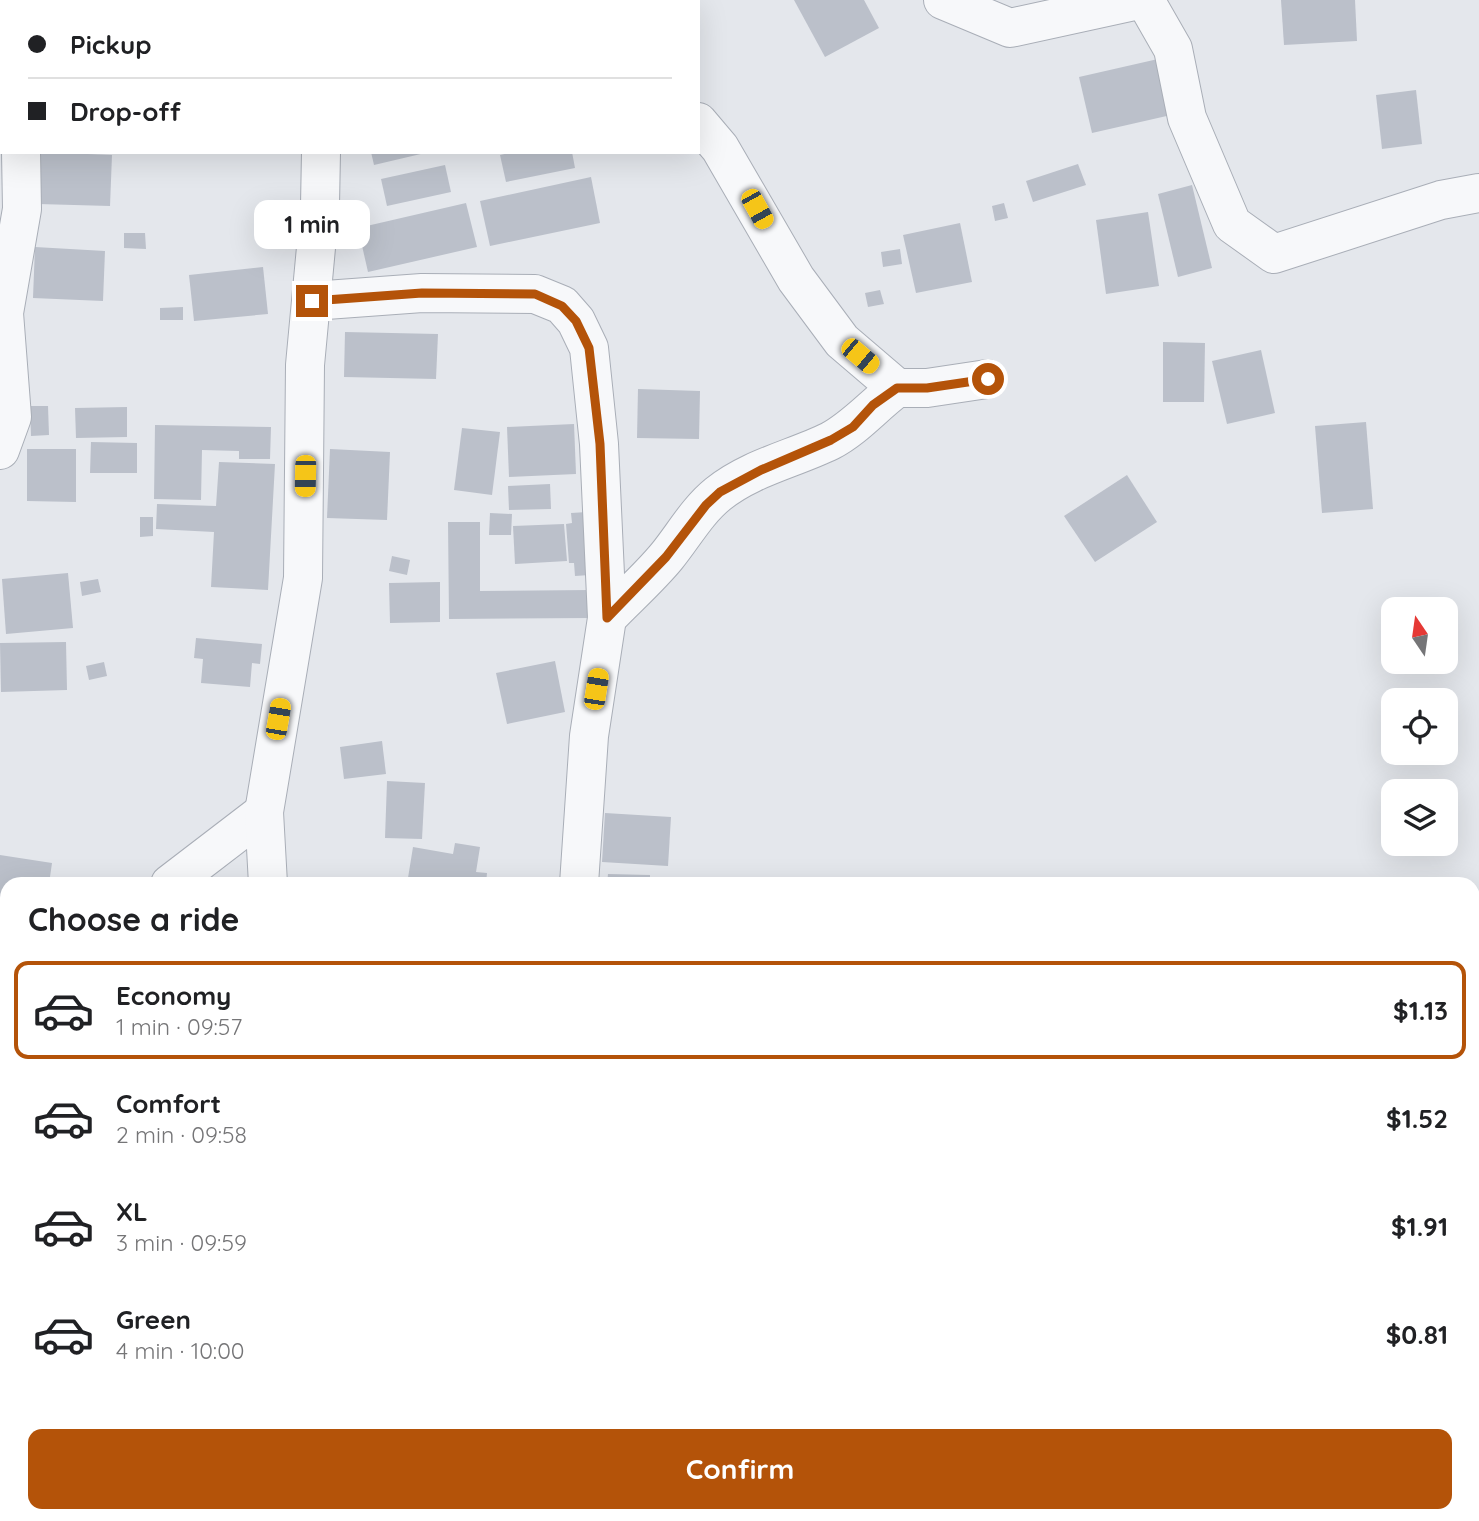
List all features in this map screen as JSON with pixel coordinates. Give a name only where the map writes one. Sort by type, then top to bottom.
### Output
[{"type":"street","points":[[943,0],[1010,28],[1139,0]]},
{"type":"street","points":[[1145,0],[1173,49],[1187,118],[1232,225],[1274,254],[1441,200],[1479,193]]},
{"type":"street","points":[[700,124],[738,176],[796,279],[842,341],[897,388]]},
{"type":"street","points":[[0,450],[12,416],[4,313],[22,209],[21,154]]},
{"type":"street","points":[[268,877],[264,812],[303,578],[305,365],[320,205],[321,154]]},
{"type":"street","points":[[312,301],[422,293],[535,294],[562,306],[576,321],[589,348],[600,444],[607,618],[589,736],[579,877]]},
{"type":"street","points":[[607,618],[666,557],[706,505],[720,492],[761,470],[831,440],[853,427],[873,405],[897,388],[927,388],[988,379]]},
{"type":"street","points":[[179,877],[264,812]]},
{"type":"building","points":[[794,0],[864,0],[879,28],[825,57]]},
{"type":"building","points":[[1281,0],[1355,0],[1357,41],[1284,45]]},
{"type":"building","points":[[1158,59],[1171,115],[1092,133],[1079,77]]},
{"type":"building","points":[[1416,90],[1422,144],[1382,149],[1376,95]]},
{"type":"building","points":[[40,154],[112,155],[110,206],[38,204]]},
{"type":"building","points":[[371,154],[421,154],[374,165]]},
{"type":"building","points":[[572,154],[575,168],[506,182],[500,155]]},
{"type":"building","points":[[1078,164],[1086,185],[1033,202],[1026,181]]},
{"type":"building","points":[[445,165],[451,192],[387,206],[381,179]]},
{"type":"building","points":[[591,177],[600,223],[490,246],[480,201]]},
{"type":"building","points":[[1192,185],[1212,268],[1178,277],[1158,194]]},
{"type":"building","points":[[466,203],[477,247],[368,272],[358,228]]},
{"type":"building","points":[[1004,203],[1008,218],[995,221],[992,206]]},
{"type":"building","points":[[1148,212],[1159,286],[1106,294],[1096,220]]},
{"type":"building","points":[[960,223],[972,282],[916,293],[903,235]]},
{"type":"building","points":[[124,233],[145,233],[146,249],[124,248]]},
{"type":"building","points":[[35,247],[105,251],[103,301],[33,298]]},
{"type":"building","points":[[900,249],[902,264],[883,267],[881,252]]},
{"type":"building","points":[[263,267],[268,314],[194,321],[189,275]]},
{"type":"building","points":[[880,290],[884,304],[868,307],[865,293]]},
{"type":"building","points":[[183,307],[183,320],[160,320],[160,308]]},
{"type":"building","points":[[345,332],[438,334],[436,379],[344,377]]},
{"type":"building","points":[[1163,342],[1205,343],[1204,402],[1163,402]]},
{"type":"building","points":[[1261,350],[1275,413],[1227,424],[1212,361]]},
{"type":"building","points":[[638,389],[700,391],[699,439],[637,438]]},
{"type":"building","points":[[30,406],[48,406],[49,435],[31,436]]},
{"type":"building","points":[[127,407],[127,437],[76,438],[75,408]]},
{"type":"building","points":[[1366,422],[1373,509],[1322,513],[1315,426]]},
{"type":"building","points":[[574,424],[576,474],[509,477],[507,427]]},
{"type":"building","points":[[155,425],[271,427],[270,459],[239,459],[239,451],[202,450],[201,500],[154,499]]},
{"type":"building","points":[[462,428],[500,432],[492,495],[454,490]]},
{"type":"building","points":[[91,442],[137,443],[137,473],[90,473]]},
{"type":"building","points":[[27,449],[76,449],[76,502],[27,501]]},
{"type":"building","points":[[330,449],[390,452],[387,520],[327,518]]},
{"type":"building","points":[[219,462],[275,464],[268,590],[211,587],[214,532],[156,529],[157,504],[216,506]]},
{"type":"building","points":[[1127,475],[1157,522],[1095,562],[1064,516]]},
{"type":"building","points":[[550,484],[551,509],[509,510],[508,486]]},
{"type":"building","points":[[587,512],[590,575],[575,576],[574,563],[569,563],[566,524],[572,523],[571,513]]},
{"type":"building","points":[[490,513],[512,514],[511,535],[489,535]]},
{"type":"building","points":[[140,517],[153,517],[153,536],[140,537]]},
{"type":"building","points":[[448,522],[480,522],[480,591],[591,590],[591,618],[449,619]]},
{"type":"building","points":[[564,524],[567,561],[515,564],[513,526]]},
{"type":"building","points":[[392,556],[410,560],[407,575],[389,571]]},
{"type":"building","points":[[68,573],[73,628],[6,634],[2,579]]},
{"type":"building","points":[[98,579],[101,592],[82,596],[80,582]]},
{"type":"building","points":[[440,582],[440,622],[390,623],[389,583]]},
{"type":"building","points":[[196,638],[262,644],[260,664],[252,663],[250,687],[201,683],[203,659],[194,658]]},
{"type":"building","points":[[66,642],[67,690],[1,692],[0,643]]},
{"type":"building","points":[[555,661],[565,712],[507,724],[496,673]]},
{"type":"building","points":[[104,662],[107,676],[89,680],[86,666]]},
{"type":"building","points":[[382,741],[386,774],[344,779],[340,747]]},
{"type":"building","points":[[387,781],[425,783],[422,839],[385,838]]},
{"type":"building","points":[[605,813],[671,817],[668,866],[602,862]]},
{"type":"building","points":[[455,843],[480,847],[476,872],[487,873],[487,877],[408,877],[413,847],[453,854]]},
{"type":"building","points":[[0,855],[52,863],[50,877],[0,877]]},
{"type":"building","points":[[608,874],[650,875],[650,877],[608,877]]},
{"type":"route","points":[[312,301],[422,293],[535,294],[562,306],[576,321],[589,348],[600,444],[607,618],[666,557],[706,505],[720,492],[761,470],[831,440],[853,427],[873,405],[897,388],[927,388],[988,379]]}]
